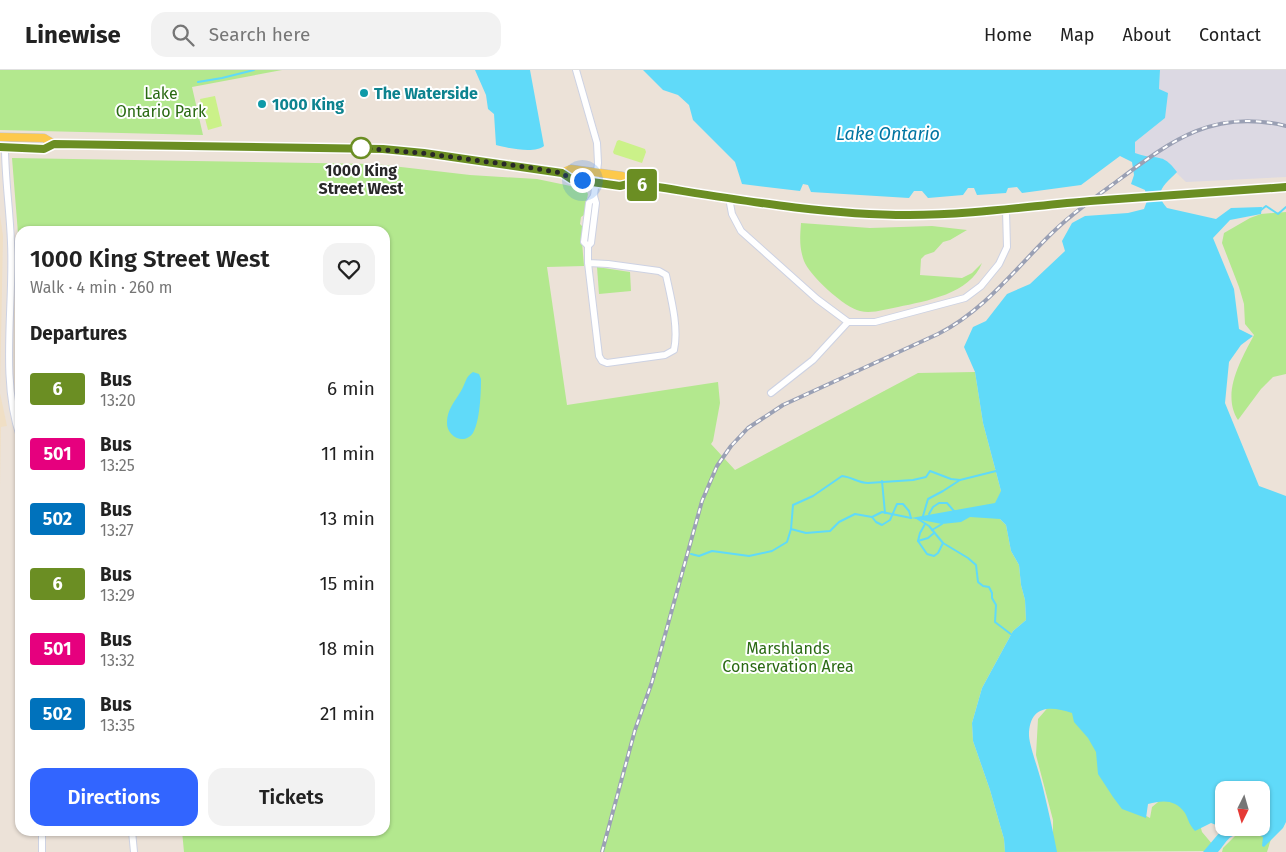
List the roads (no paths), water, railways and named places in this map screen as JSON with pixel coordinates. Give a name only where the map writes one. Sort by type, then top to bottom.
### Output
[{"type":"main road","points":[[0,137],[44,138],[54,144]]},
{"type":"main road","points":[[3,147],[44,149],[54,144],[383,149],[562,173],[571,179],[620,186],[632,183],[822,211],[878,214],[950,214],[1090,201],[1286,187]]},
{"type":"main road","points":[[562,173],[571,169],[622,176],[632,183]]},
{"type":"street","points":[[576,70],[597,143],[598,163],[594,196],[596,203],[591,243],[588,246],[588,263],[599,356],[602,361],[608,363],[666,355],[674,350],[676,342],[674,311],[666,276],[659,271],[588,263]]},
{"type":"street","points":[[3,147],[11,244],[9,392],[15,423]]},
{"type":"street","points":[[729,198],[732,214],[741,231],[816,299],[848,322],[875,322],[965,298],[981,286],[999,264],[1007,247],[1006,210]]},
{"type":"street","points":[[771,393],[813,360],[848,322]]},
{"type":"street","points":[[42,836],[42,852]]},
{"type":"street","points":[[132,836],[134,852]]},
{"type":"water","points":[[475,70],[530,70],[544,146],[528,150],[496,145],[494,114],[488,109],[486,95]]},
{"type":"water","name":"Lake Ontario","points":[[643,70],[1160,70],[1159,89],[1168,93],[1165,118],[1135,142],[1135,153],[1163,159],[1172,165],[1177,172],[1162,188],[1161,197],[1167,208],[1216,219],[1231,208],[1262,207],[1261,214],[1230,220],[1213,238],[1234,289],[1239,329],[1253,336],[1241,345],[1229,362],[1225,403],[1259,486],[1286,496],[1286,822],[1283,828],[1264,847],[1262,846],[1263,837],[1259,836],[1270,836],[1270,781],[1215,781],[1215,824],[1211,823],[1195,831],[1185,813],[1173,803],[1159,802],[1148,804],[1146,818],[1122,809],[1113,797],[1098,774],[1096,752],[1088,738],[1074,722],[1072,713],[1064,710],[1048,709],[1037,713],[1032,719],[1029,736],[1057,852],[1005,852],[1004,839],[990,790],[973,741],[972,723],[982,688],[1013,631],[1026,620],[1025,600],[1019,565],[1011,551],[1006,525],[1000,519],[970,517],[961,522],[942,524],[911,518],[995,503],[1001,491],[983,423],[975,372],[964,347],[973,327],[986,321],[1007,294],[1030,284],[1065,251],[1062,241],[1072,223],[1085,216],[1128,213],[1144,209],[1147,201],[1145,190],[1131,184],[1134,175],[1132,162],[1120,156],[1081,185],[1022,193],[1017,187],[1008,188],[1006,193],[977,195],[974,188],[968,188],[963,195],[928,198],[922,191],[914,191],[909,198],[811,192],[808,185],[803,184],[800,191],[742,184],[735,162],[693,120],[689,105],[678,95],[663,90]]},
{"type":"water","points":[[473,372],[479,374],[481,379],[479,414],[473,433],[465,439],[456,438],[447,427],[447,418],[467,378]]},
{"type":"water","points":[[1217,836],[1233,836],[1229,838],[1218,852],[1203,852]]},
{"type":"waterway","points":[[198,82],[254,70]]},
{"type":"waterway","points":[[1261,210],[1266,206],[1278,214],[1286,207]]},
{"type":"waterway","points":[[691,554],[699,556],[712,551],[749,556],[772,551],[787,542],[791,529],[793,505],[813,496],[842,476],[868,483],[913,480],[926,477],[930,471],[951,479],[960,480]]},
{"type":"waterway","points":[[923,516],[928,499],[960,480],[996,471]]},
{"type":"waterway","points":[[882,481],[885,513]]},
{"type":"waterway","points":[[929,514],[933,507],[939,503],[947,503],[954,511]]},
{"type":"waterway","points":[[872,517],[882,525],[890,520],[897,504],[903,504],[909,511],[911,518]]},
{"type":"waterway","points":[[791,529],[806,533],[830,531],[839,522],[855,514],[872,517],[882,512],[911,518]]},
{"type":"waterway","points":[[918,519],[929,526],[943,543],[976,565],[978,582],[983,586],[989,587],[992,593],[992,598],[996,605],[995,622],[1012,635]]},
{"type":"waterway","points":[[925,524],[918,541],[927,554],[934,556],[938,553],[943,543]]},
{"type":"waterway","points":[[932,530],[942,524]]},
{"type":"waterway","points":[[918,541],[928,538],[934,533]]},
{"type":"railway","points":[[602,852],[635,730],[652,682],[702,501],[717,466],[731,446],[748,428],[783,405],[955,325],[998,288],[1051,234],[1075,213],[1136,167],[1175,142],[1194,132],[1236,121],[1286,126]]},
{"type":"place","name":"The Waterside","points":[[364,93]]},
{"type":"place","name":"1000 King","points":[[262,104]]},
{"type":"place","name":"1000 King Street West","points":[[361,148]]},
{"type":"park label","name":"Lake Ontario Park","points":[[161,102]]},
{"type":"park label","name":"Marshlands Conservation Area","points":[[788,657]]}]
